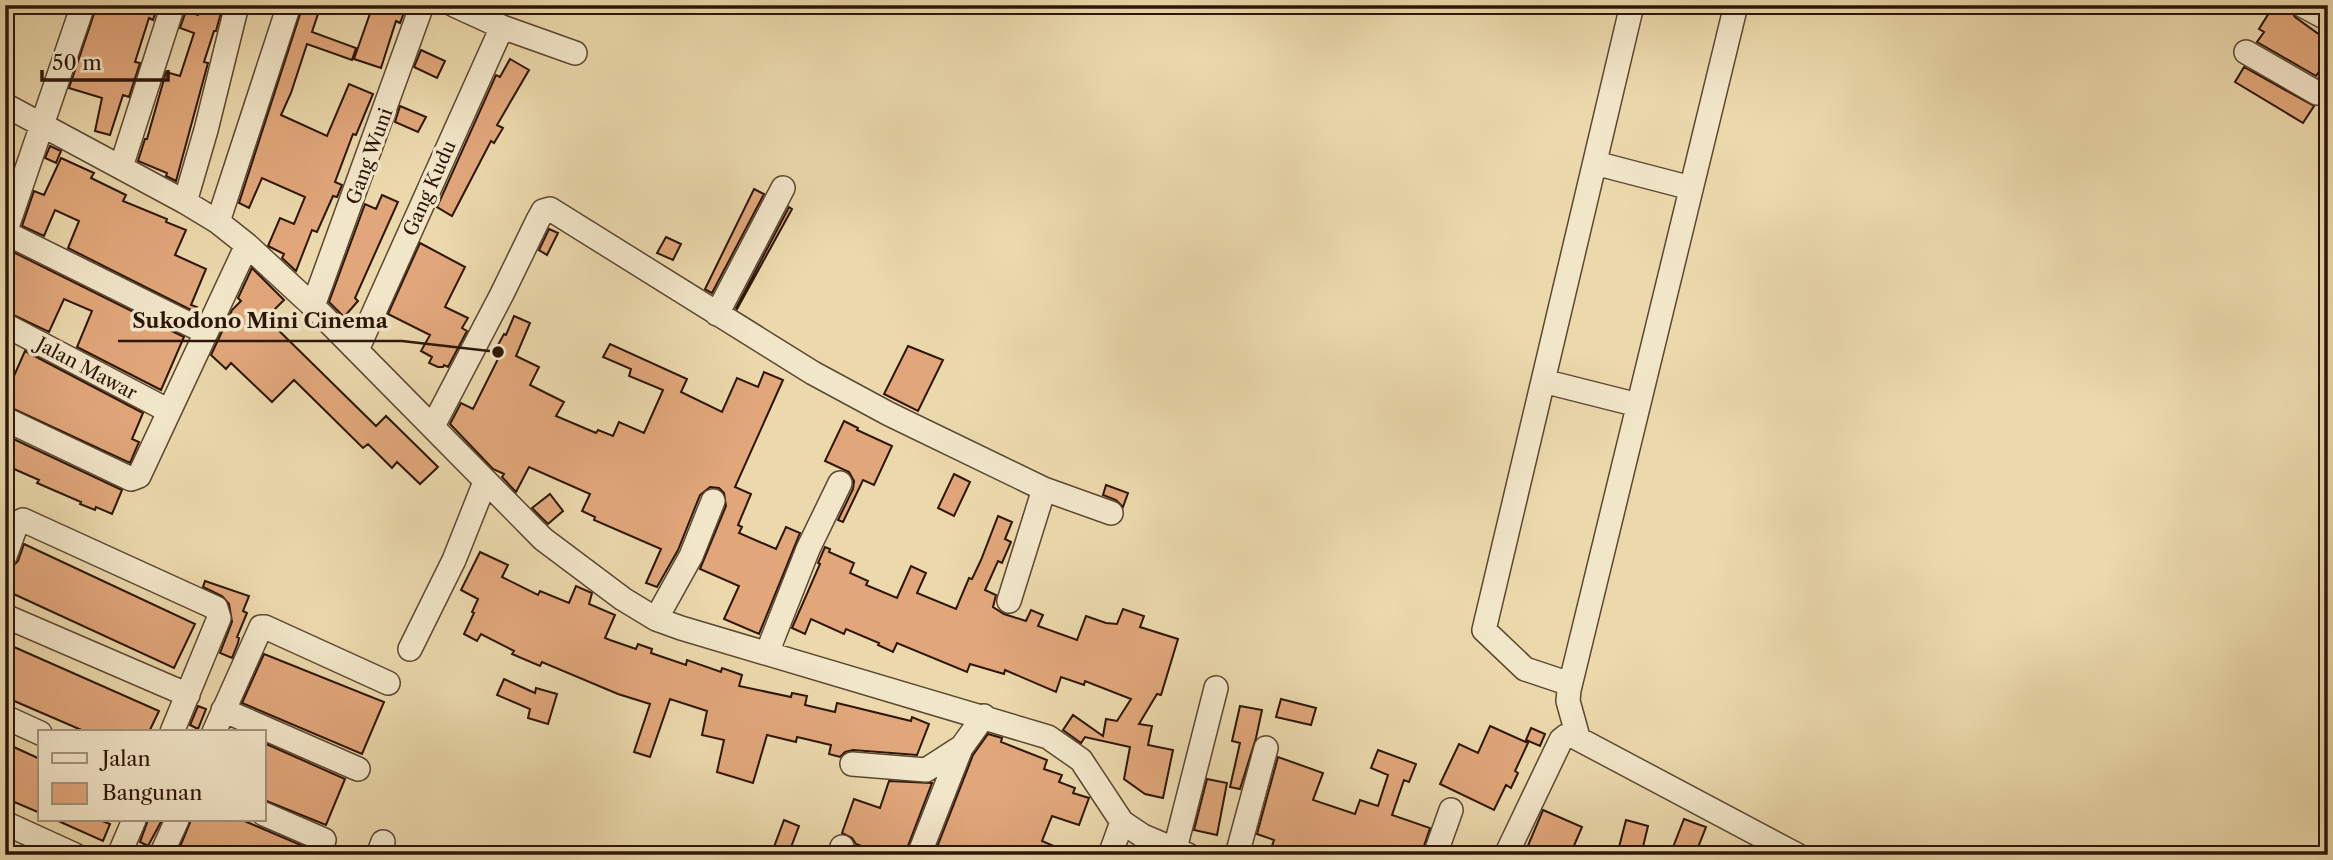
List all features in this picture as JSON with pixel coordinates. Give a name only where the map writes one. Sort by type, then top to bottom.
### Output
[{"type":"street","points":[[83,5],[5,233],[205,332]]},
{"type":"street","points":[[121,167],[173,5]]},
{"type":"street","points":[[184,202],[206,130],[237,5]]},
{"type":"street","points":[[218,222],[289,5]]},
{"type":"street","name":"Gang Wuni","points":[[313,306],[422,5]]},
{"type":"street","points":[[454,5],[502,27],[575,53]]},
{"type":"street","points":[[1570,684],[1525,669],[1484,630],[1632,5]]},
{"type":"street","points":[[1578,737],[1568,701],[1570,684],[1736,5]]},
{"type":"street","points":[[2302,5],[2328,19]]},
{"type":"street","name":"Gang Kudu","points":[[357,350],[502,27]]},
{"type":"street","points":[[2246,52],[2317,93],[2323,92],[2328,85]]},
{"type":"street","points":[[5,106],[218,222],[313,306],[542,539],[601,585],[656,619],[1048,737],[1082,760],[1131,828],[1182,852],[1216,688]]},
{"type":"street","points":[[1595,163],[1691,188]]},
{"type":"street","points":[[717,314],[783,188]]},
{"type":"street","points":[[433,426],[543,211],[550,209],[813,373],[878,408],[1044,489],[1111,513]]},
{"type":"street","points":[[5,419],[131,480],[139,476],[247,245]]},
{"type":"street","name":"Jalan Mawar","points":[[5,325],[169,411]]},
{"type":"street","points":[[1543,381],[1638,405]]},
{"type":"street","points":[[410,649],[454,560],[485,482]]},
{"type":"street","points":[[767,653],[808,549],[840,483]]},
{"type":"street","points":[[1009,601],[1044,489]]},
{"type":"street","points":[[656,619],[691,556],[713,501]]},
{"type":"street","points":[[5,556],[17,523],[23,520],[216,608],[219,618],[173,730]]},
{"type":"street","points":[[5,616],[188,695]]},
{"type":"street","points":[[215,730],[261,627],[388,683]]},
{"type":"street","points":[[223,710],[358,769]]},
{"type":"street","points":[[919,855],[961,748],[984,716]]},
{"type":"street","points":[[5,718],[38,732]]},
{"type":"street","points":[[1506,855],[1566,736],[1578,737],[1797,855]]},
{"type":"street","points":[[852,764],[926,770],[961,748]]},
{"type":"street","points":[[1237,855],[1266,748]]},
{"type":"street","points":[[1435,855],[1451,810]]},
{"type":"street","points":[[266,815],[324,840]]},
{"type":"street","points":[[119,855],[133,822]]},
{"type":"street","points":[[161,855],[176,822]]},
{"type":"street","points":[[5,823],[75,855]]},
{"type":"street","points":[[1110,855],[1131,828]]},
{"type":"building","points":[[97,5],[158,5],[153,20],[149,18],[135,62],[140,63],[129,97],[123,95],[110,135],[95,131],[102,98],[69,88]]},
{"type":"building","points":[[201,5],[223,5],[204,62],[208,63],[176,181],[166,176],[167,173],[138,161],[166,72],[180,76],[194,33],[180,28],[186,11],[198,15]]},
{"type":"building","points":[[303,5],[321,5],[312,32],[356,48],[352,60],[307,44],[281,115],[327,136],[349,84],[373,94],[356,135],[353,134],[335,182],[342,185],[337,197],[333,196],[317,232],[312,230],[296,271],[282,258],[284,254],[268,246],[280,218],[294,224],[305,197],[262,178],[249,208],[239,203]]},
{"type":"building","points":[[373,5],[392,5],[405,10],[400,23],[396,21],[381,68],[354,59]]},
{"type":"building","points":[[2274,5],[2288,5],[2295,17],[2324,38],[2323,41],[2328,44],[2328,58],[2316,76],[2257,42],[2264,32],[2259,29]]},
{"type":"building","points":[[421,50],[445,61],[437,78],[414,67]]},
{"type":"building","points":[[510,59],[529,70],[497,125],[503,128],[494,143],[491,141],[452,216],[437,207],[496,75],[500,77]]},
{"type":"building","points":[[2244,67],[2314,106],[2303,123],[2235,82]]},
{"type":"building","points":[[400,106],[426,117],[418,132],[395,122]]},
{"type":"building","points":[[50,146],[61,151],[56,163],[45,158]]},
{"type":"building","points":[[61,158],[94,173],[91,178],[126,195],[123,201],[186,230],[175,255],[206,269],[191,305],[197,307],[195,312],[68,248],[79,221],[55,210],[44,236],[22,226],[34,191],[44,195]]},
{"type":"building","points":[[754,189],[764,194],[712,293],[705,289]]},
{"type":"building","points":[[382,195],[398,202],[355,298],[358,301],[344,317],[329,302],[365,204],[376,209]]},
{"type":"building","points":[[789,207],[792,209],[737,309],[736,308]]},
{"type":"building","points":[[549,229],[558,233],[547,255],[539,250]]},
{"type":"building","points":[[666,237],[681,244],[673,260],[657,253]]},
{"type":"building","points":[[420,243],[465,267],[445,307],[468,318],[462,328],[467,331],[448,367],[429,363],[432,357],[421,351],[430,335],[388,314]]},
{"type":"building","points":[[5,248],[184,337],[161,390],[77,347],[92,311],[64,299],[49,332],[5,311]]},
{"type":"building","points":[[252,268],[284,300],[266,318],[376,426],[386,416],[438,467],[420,484],[397,462],[392,468],[368,444],[363,448],[294,380],[272,402],[231,363],[226,369],[211,355],[232,310],[241,301],[238,298]]},
{"type":"building","points":[[514,316],[530,323],[516,356],[539,367],[530,385],[564,402],[556,416],[596,433],[598,430],[613,436],[619,422],[644,433],[663,390],[629,376],[631,369],[603,357],[610,344],[687,379],[681,392],[722,412],[737,378],[758,387],[764,372],[783,380],[735,487],[751,494],[738,525],[742,527],[739,533],[776,549],[786,527],[800,533],[759,634],[724,619],[739,586],[700,569],[726,506],[724,493],[719,488],[710,487],[700,495],[678,550],[657,587],[646,583],[661,549],[594,520],[595,517],[582,511],[590,494],[529,467],[516,492],[502,477],[504,474],[493,469],[450,424],[461,403],[473,409],[500,355],[494,352],[504,334],[506,335]]},
{"type":"building","points":[[908,346],[943,360],[918,411],[884,394]]},
{"type":"building","points":[[25,351],[143,413],[132,439],[139,442],[130,463],[5,405],[5,383],[10,385]]},
{"type":"building","points":[[844,421],[892,446],[874,485],[863,480],[843,522],[838,520],[853,489],[854,481],[849,472],[825,461]]},
{"type":"building","points":[[5,435],[122,490],[112,514],[80,504],[81,502],[37,483],[39,480],[5,465]]},
{"type":"building","points":[[954,474],[970,482],[954,516],[938,508]]},
{"type":"building","points":[[1106,485],[1128,493],[1123,507],[1116,500],[1103,495]]},
{"type":"building","points":[[550,494],[563,511],[548,524],[532,508]]},
{"type":"building","points":[[998,516],[1012,522],[1005,539],[1011,542],[1002,563],[998,561],[985,590],[996,595],[993,607],[1004,614],[1026,621],[1031,610],[1043,615],[1038,626],[1077,640],[1086,616],[1117,624],[1123,609],[1144,616],[1140,627],[1178,639],[1161,695],[1157,694],[1139,724],[1152,726],[1148,745],[1173,750],[1163,798],[1145,794],[1124,779],[1130,747],[1085,737],[1081,743],[1063,730],[1073,715],[1103,736],[1106,719],[1117,721],[1131,699],[1085,681],[1084,685],[1061,677],[1056,692],[1005,670],[1004,674],[970,664],[967,672],[897,643],[893,652],[846,629],[844,634],[811,619],[805,634],[792,628],[825,547],[830,549],[829,552],[854,563],[850,573],[868,581],[866,585],[897,598],[911,566],[926,573],[917,593],[956,609],[969,578],[972,579],[981,560]]},
{"type":"building","points":[[24,544],[195,624],[174,668],[5,590],[5,579],[18,561]]},
{"type":"building","points":[[480,552],[508,565],[502,577],[538,595],[540,591],[569,603],[576,586],[592,593],[589,604],[615,615],[605,638],[610,640],[636,649],[638,644],[652,649],[651,653],[686,665],[687,660],[721,672],[722,668],[742,675],[739,686],[791,697],[792,693],[807,696],[805,705],[835,712],[837,703],[911,721],[912,717],[929,724],[917,755],[853,750],[840,757],[829,754],[831,745],[797,737],[796,742],[767,735],[753,783],[717,772],[724,740],[702,735],[707,711],[670,699],[650,757],[634,752],[650,704],[618,694],[542,662],[540,666],[512,654],[514,651],[481,634],[477,641],[464,634],[478,599],[461,590]]},
{"type":"building","points":[[205,581],[249,596],[243,611],[247,613],[232,658],[220,653],[232,622],[229,604],[222,596],[203,587]]},
{"type":"building","points":[[5,643],[159,711],[150,730],[81,730],[5,697]]},
{"type":"building","points":[[264,654],[384,702],[362,754],[242,703]]},
{"type":"building","points":[[504,679],[535,693],[536,688],[557,694],[548,724],[528,718],[530,709],[497,695]]},
{"type":"building","points":[[1281,699],[1316,708],[1311,725],[1276,717]]},
{"type":"building","points":[[198,706],[206,709],[198,729],[190,725]]},
{"type":"building","points":[[1240,706],[1262,710],[1240,789],[1230,787],[1240,743],[1232,741]]},
{"type":"building","points":[[1490,726],[1528,743],[1515,771],[1518,773],[1511,788],[1506,785],[1494,810],[1440,784],[1459,744],[1478,753]]},
{"type":"building","points":[[1531,728],[1545,734],[1540,746],[1526,740]]},
{"type":"building","points":[[988,734],[1047,760],[1044,769],[1062,775],[1059,782],[1075,788],[1073,793],[1089,798],[1079,825],[1052,816],[1042,841],[1074,855],[934,855],[973,755]]},
{"type":"building","points":[[5,743],[38,758],[38,812],[5,798]]},
{"type":"building","points":[[266,744],[345,779],[326,825],[266,801]]},
{"type":"building","points":[[1378,750],[1416,764],[1409,782],[1404,780],[1392,815],[1430,828],[1421,855],[1269,855],[1274,840],[1257,834],[1278,757],[1323,773],[1313,800],[1355,814],[1360,800],[1378,806],[1388,775],[1371,768]]},
{"type":"building","points":[[1207,779],[1227,783],[1217,835],[1194,830]]},
{"type":"building","points":[[889,781],[932,783],[906,851],[895,847],[892,855],[874,855],[876,851],[856,844],[852,838],[842,833],[854,799],[880,808]]},
{"type":"building","points":[[1543,810],[1582,827],[1570,855],[1524,855]]},
{"type":"building","points":[[1684,819],[1706,827],[1695,855],[1670,855]]},
{"type":"building","points":[[784,820],[799,826],[788,855],[771,855]]},
{"type":"building","points":[[1626,820],[1648,826],[1641,855],[1617,855]]},
{"type":"building","points":[[60,822],[110,824],[103,841]]},
{"type":"building","points":[[147,822],[161,822],[148,846],[140,842]]},
{"type":"building","points":[[190,822],[247,822],[315,851],[314,855],[177,854]]},
{"type":"place","name":"Sukodono Mini Cinema","points":[[498,352]]}]
